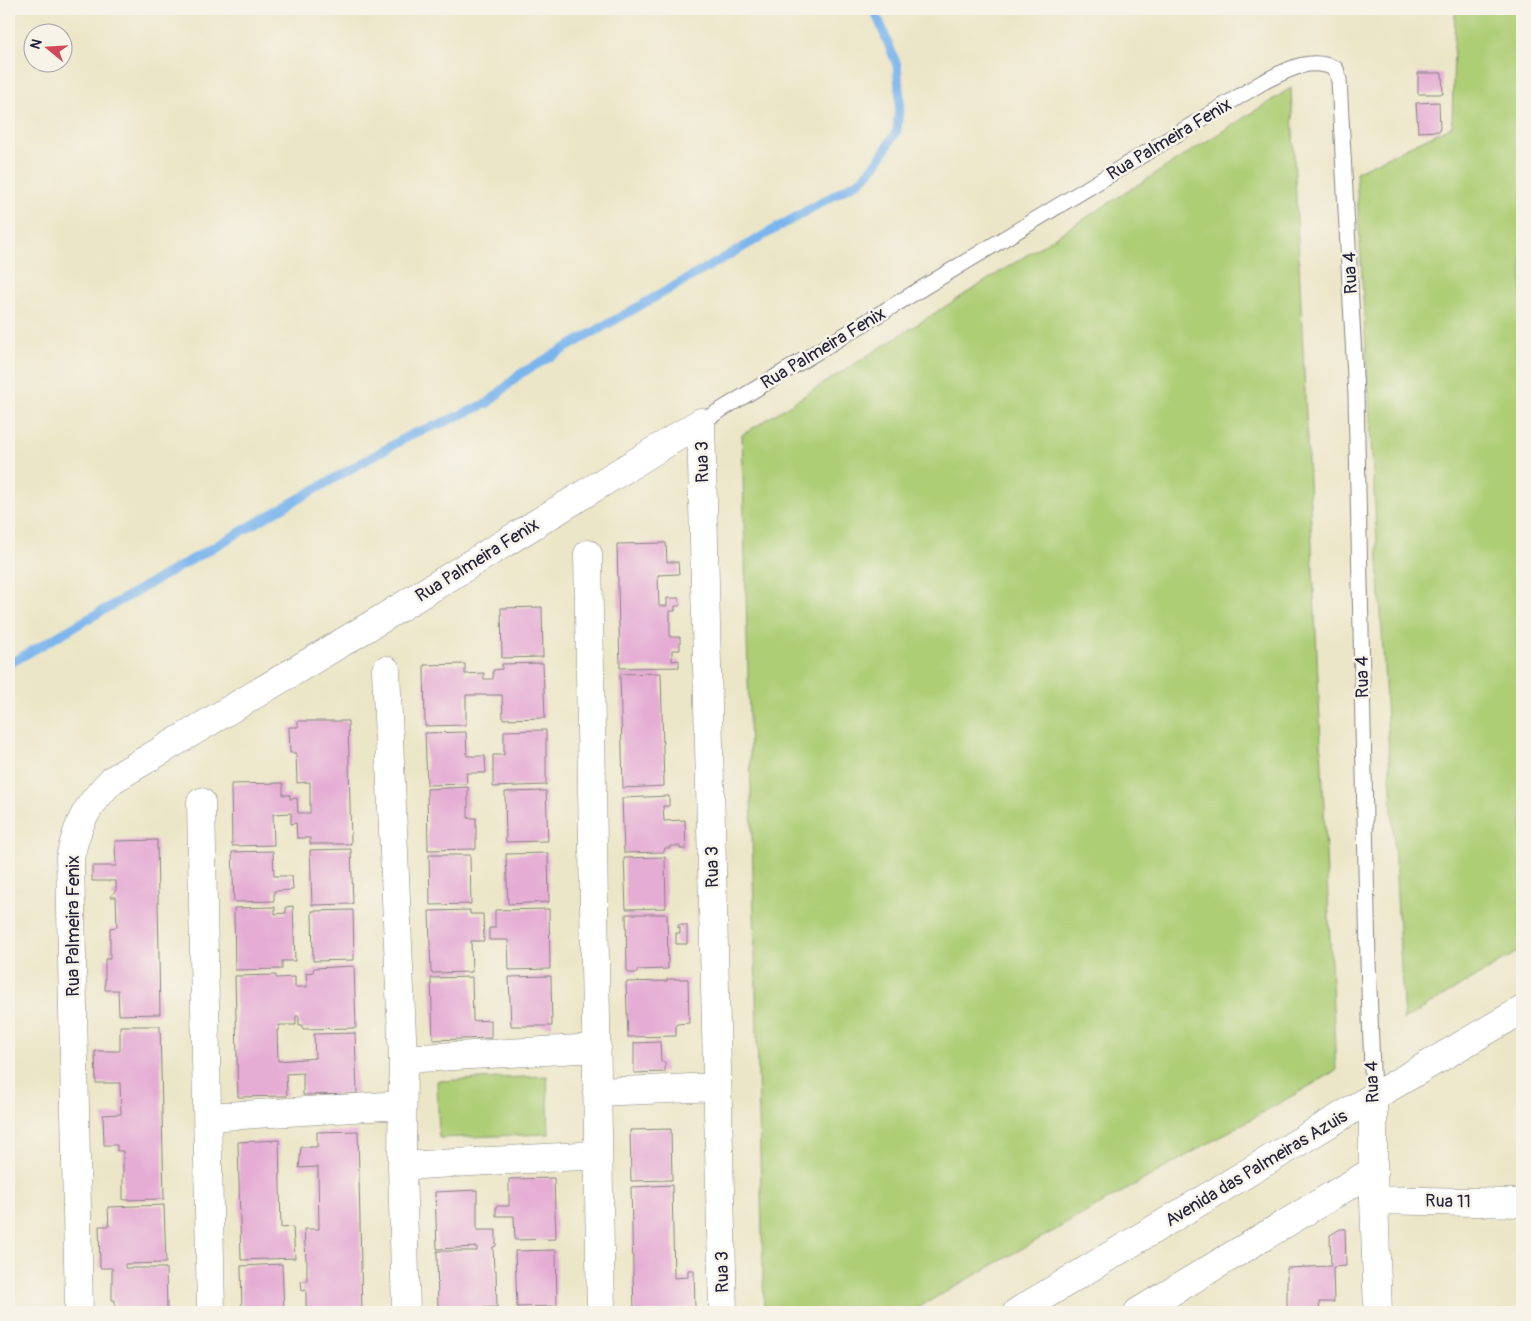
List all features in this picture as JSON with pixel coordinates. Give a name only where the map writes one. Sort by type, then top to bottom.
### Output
[{"type":"street","name":"Rua 3","points":[[701,422],[723,1312]]},
{"type":"street","name":"Rua Palmeira Fenix","points":[[78,1312],[70,858],[76,833],[83,816],[95,798],[112,780],[378,622],[701,422]]},
{"type":"street","points":[[588,554],[601,1312]]},
{"type":"street","points":[[386,670],[403,1059],[402,1166],[406,1312]]},
{"type":"street","points":[[201,802],[211,1312]]},
{"type":"street","name":"Avenida das Palmeiras Azuis","points":[[1017,1312],[1373,1097],[1522,1010]]},
{"type":"street","points":[[403,1059],[597,1048]]},
{"type":"street","points":[[597,1092],[718,1087]]},
{"type":"street","name":"Rua 4","points":[[1373,1097],[1373,1171],[1378,1312]]},
{"type":"street","points":[[208,1117],[402,1105]]},
{"type":"street","points":[[402,1166],[598,1155]]},
{"type":"street","points":[[1138,1312],[1373,1171]]},
{"type":"street","name":"Rua 11","points":[[1374,1200],[1522,1203]]},
{"type":"lane","name":"Rua Palmeira Fenix","points":[[701,422],[1263,82],[1311,63]]},
{"type":"lane","name":"Rua 4","points":[[1311,63],[1326,64],[1336,70],[1340,90],[1356,395],[1368,961],[1373,1097]]},
{"type":"green space","points":[[1455,9],[1522,9],[1522,949],[1404,1020],[1356,172],[1452,126]]},
{"type":"green space","points":[[1291,88],[1336,1071],[910,1312],[764,1312],[742,435]]},
{"type":"green space","points":[[547,1076],[549,1134],[439,1138],[437,1081]]},
{"type":"building","points":[[1418,73],[1442,73],[1443,94],[1418,94]]},
{"type":"building","points":[[1439,102],[1440,131],[1418,132],[1416,103]]},
{"type":"building","points":[[666,543],[667,562],[678,562],[679,574],[658,575],[659,606],[667,606],[667,598],[679,598],[680,606],[675,606],[675,611],[670,611],[670,637],[680,637],[680,650],[672,650],[672,661],[679,660],[679,667],[620,668],[617,544]]},
{"type":"building","points":[[542,607],[543,657],[502,658],[501,608]]},
{"type":"building","points":[[543,663],[545,718],[503,719],[502,695],[466,695],[466,725],[425,726],[424,665],[465,664],[465,674],[484,673],[484,679],[493,679],[493,670],[502,669],[502,664]]},
{"type":"building","points":[[661,673],[664,786],[623,788],[620,674]]},
{"type":"building","points":[[298,721],[348,721],[351,844],[310,844],[310,838],[297,838],[296,823],[291,824],[291,813],[273,814],[274,845],[232,846],[231,784],[283,783],[283,795],[290,795],[290,799],[297,798],[298,813],[310,813],[310,782],[297,783],[296,753],[290,753],[289,727],[298,727]]},
{"type":"building","points":[[546,730],[546,785],[493,787],[493,755],[504,755],[504,731]]},
{"type":"building","points":[[466,732],[467,756],[485,756],[486,773],[466,773],[467,784],[427,785],[425,733]]},
{"type":"building","points":[[468,787],[468,818],[476,818],[476,849],[428,850],[427,789]]},
{"type":"building","points":[[546,791],[548,841],[506,842],[505,792]]},
{"type":"building","points":[[669,796],[669,806],[663,806],[664,821],[685,820],[686,849],[680,849],[680,846],[670,846],[670,848],[665,848],[664,852],[624,853],[622,798]]},
{"type":"building","points":[[157,840],[160,1014],[119,1015],[118,990],[105,990],[105,959],[110,959],[110,928],[117,927],[116,897],[110,897],[116,890],[116,881],[92,881],[92,866],[116,866],[115,841]]},
{"type":"building","points":[[351,849],[353,904],[312,905],[310,850]]},
{"type":"building","points":[[273,851],[274,876],[292,876],[293,890],[274,891],[274,901],[234,902],[232,852]]},
{"type":"building","points":[[548,853],[549,902],[508,904],[506,854]]},
{"type":"building","points":[[429,855],[470,855],[471,904],[430,905]]},
{"type":"building","points":[[665,857],[666,908],[626,909],[624,858]]},
{"type":"building","points":[[293,906],[295,961],[282,961],[282,969],[235,970],[234,908],[275,907],[275,914],[286,913],[286,907]]},
{"type":"building","points":[[549,909],[550,969],[509,970],[508,940],[489,940],[489,928],[495,928],[495,910]]},
{"type":"building","points":[[353,910],[354,960],[313,961],[312,911]]},
{"type":"building","points":[[470,910],[470,914],[483,914],[484,941],[471,941],[472,972],[431,973],[429,911]]},
{"type":"building","points":[[626,914],[667,914],[668,969],[637,970],[637,973],[629,973],[627,970]]},
{"type":"building","points":[[678,925],[687,925],[687,944],[676,944],[676,933],[680,933]]},
{"type":"building","points":[[354,966],[356,1028],[302,1029],[302,1025],[299,1025],[299,1016],[296,1016],[296,1025],[279,1025],[279,1030],[277,1030],[278,1061],[315,1058],[314,1034],[355,1033],[357,1094],[303,1095],[303,1073],[286,1074],[287,1096],[238,1097],[235,976],[276,975],[276,978],[295,977],[295,987],[307,987],[306,973],[313,972],[314,968]]},
{"type":"building","points":[[551,976],[552,1026],[511,1026],[509,977]]},
{"type":"building","points":[[472,977],[473,1021],[491,1020],[491,1038],[433,1040],[431,978]]},
{"type":"building","points":[[667,979],[688,979],[689,1023],[676,1024],[676,1036],[628,1037],[626,982],[667,981]]},
{"type":"building","points":[[120,1026],[160,1026],[164,1199],[123,1200],[123,1151],[117,1151],[117,1145],[104,1145],[103,1115],[121,1114],[120,1083],[96,1083],[95,1051],[120,1051]]},
{"type":"building","points":[[660,1042],[661,1062],[665,1062],[665,1072],[634,1073],[634,1043]]},
{"type":"building","points":[[671,1129],[672,1180],[631,1181],[630,1130]]},
{"type":"building","points":[[358,1131],[362,1312],[306,1312],[306,1290],[302,1291],[301,1281],[307,1281],[304,1229],[319,1229],[318,1167],[299,1168],[301,1147],[317,1147],[317,1132]]},
{"type":"building","points":[[279,1140],[281,1228],[293,1227],[295,1258],[241,1260],[238,1142]]},
{"type":"building","points":[[554,1178],[556,1239],[515,1240],[514,1216],[496,1216],[496,1206],[509,1206],[509,1179]]},
{"type":"building","points":[[672,1185],[674,1278],[688,1277],[688,1270],[694,1270],[695,1308],[674,1308],[675,1312],[634,1312],[631,1187]]},
{"type":"building","points":[[477,1190],[477,1230],[496,1230],[496,1246],[493,1247],[497,1307],[479,1308],[479,1312],[438,1312],[437,1251],[477,1251],[477,1247],[437,1249],[435,1192]]},
{"type":"building","points":[[164,1205],[166,1263],[125,1264],[125,1268],[166,1268],[167,1312],[115,1312],[115,1300],[112,1300],[112,1268],[100,1268],[99,1226],[109,1226],[108,1207]]},
{"type":"building","points":[[1340,1229],[1345,1229],[1346,1266],[1333,1267],[1334,1302],[1319,1302],[1320,1312],[1287,1312],[1287,1268],[1331,1266],[1330,1235]]},
{"type":"building","points":[[556,1250],[557,1306],[517,1307],[515,1251]]},
{"type":"building","points":[[282,1264],[284,1312],[242,1312],[241,1266]]},
{"type":"waterway","points":[[9,664],[412,434],[488,403],[520,374],[861,180],[877,163],[897,130],[900,99],[897,65],[874,9]]}]
